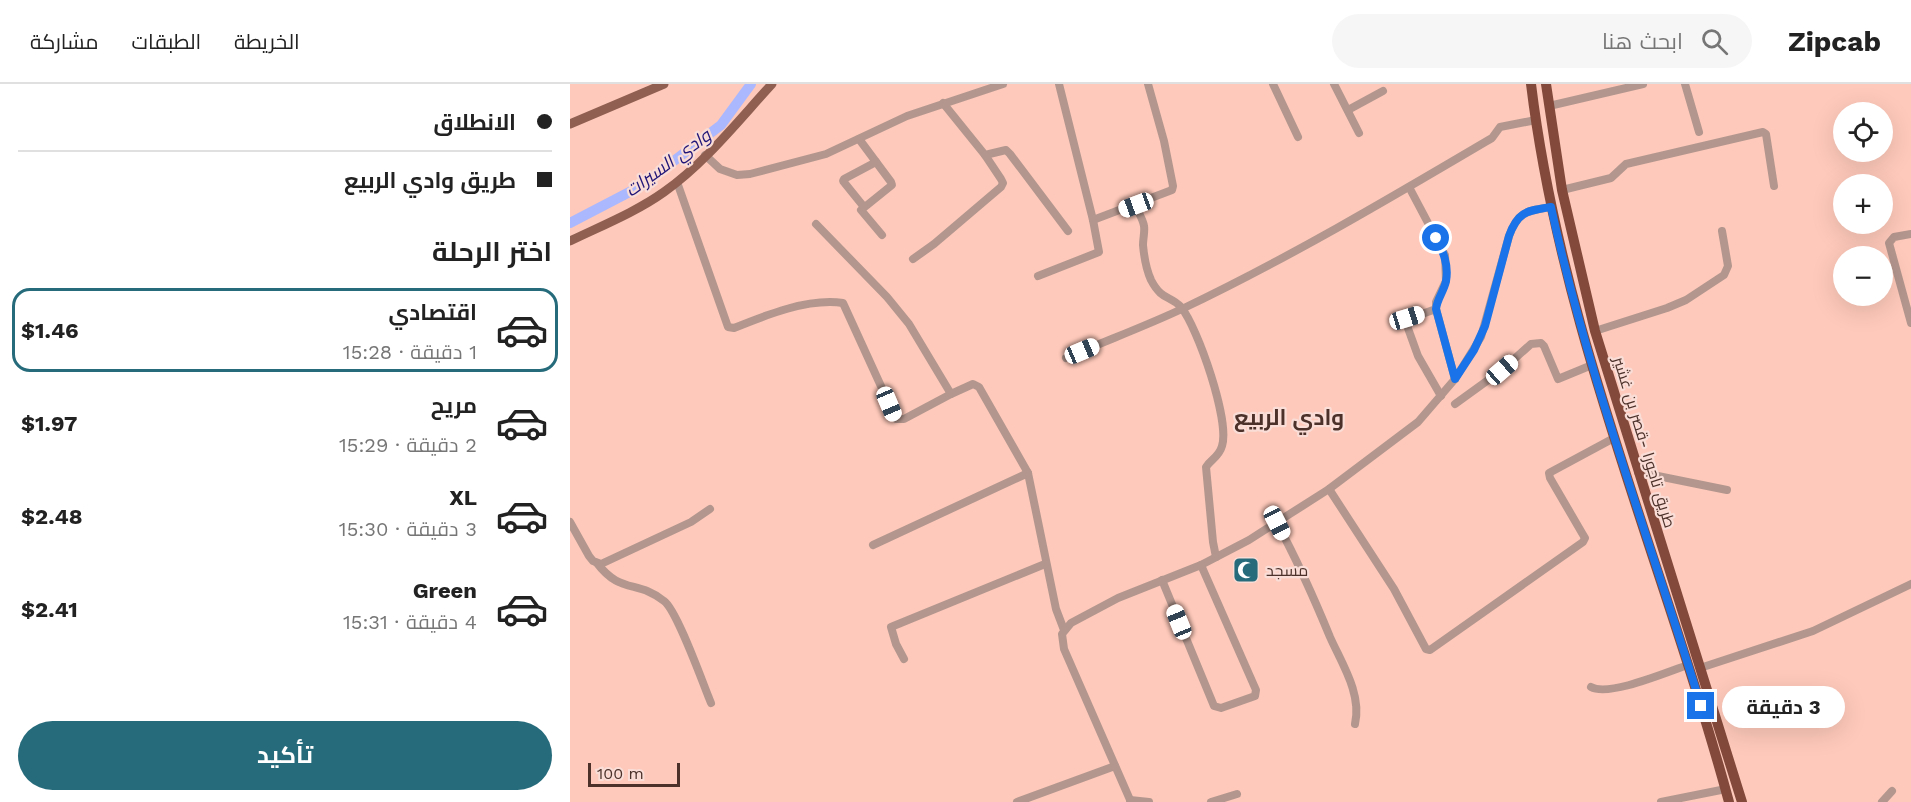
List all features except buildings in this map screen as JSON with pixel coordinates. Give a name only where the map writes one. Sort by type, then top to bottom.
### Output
[{"type":"highway","points":[[1531,84],[1551,207],[1564,266],[1614,438],[1694,666],[1729,802]]},
{"type":"highway","name":"طريق تاجورا -قصر بن غشير","points":[[1546,84],[1562,190],[1595,331],[1694,666],[1742,802]]},
{"type":"main road","points":[[570,124],[661,84]]},
{"type":"main road","points":[[570,241],[652,200],[677,182],[772,84]]},
{"type":"street","points":[[705,155],[720,169],[737,175],[750,174],[826,154],[907,116],[1003,84]]},
{"type":"street","points":[[1038,276],[1099,252],[1059,84]]},
{"type":"street","points":[[1093,220],[1169,192],[1173,186],[1164,141],[1148,84]]},
{"type":"street","points":[[1273,84],[1298,137]]},
{"type":"street","points":[[1334,84],[1359,132]]},
{"type":"street","points":[[1549,106],[1640,84]]},
{"type":"street","points":[[1685,84],[1699,132]]},
{"type":"street","points":[[1348,110],[1383,91]]},
{"type":"street","points":[[913,259],[934,244],[1003,183],[943,103]]},
{"type":"street","points":[[1066,358],[1182,309],[1233,284],[1409,187],[1492,138],[1500,127],[1536,120]]},
{"type":"street","points":[[1562,190],[1611,178],[1626,164],[1763,132],[1766,134],[1774,186]]},
{"type":"street","points":[[859,139],[892,185],[861,210],[882,235]]},
{"type":"street","points":[[984,155],[1006,150],[1068,231]]},
{"type":"street","points":[[864,207],[843,181],[844,178],[876,162]]},
{"type":"street","points":[[677,182],[728,327],[734,328],[772,312],[815,303],[843,303],[896,419],[904,419],[951,394],[976,384],[1028,473],[1045,564],[1056,609],[1064,630],[1062,640],[1064,649],[1131,801],[1149,802]]},
{"type":"street","points":[[1409,187],[1445,255],[1446,281],[1436,302],[1436,309],[1455,379]]},
{"type":"street","points":[[1136,205],[1144,227],[1143,244],[1147,270],[1160,295],[1176,303],[1182,309],[1203,351],[1223,419],[1222,447],[1215,459],[1206,467],[1216,558]]},
{"type":"street","points":[[1064,630],[1071,623],[1112,601],[1201,565],[1250,540],[1329,489],[1402,436],[1418,422],[1455,379],[1481,337],[1509,236],[1516,220],[1528,211],[1551,207]]},
{"type":"street","points":[[816,224],[887,297],[909,324],[951,394]]},
{"type":"street","points":[[1595,331],[1686,300],[1724,274],[1728,266],[1722,231]]},
{"type":"street","points":[[1911,234],[1894,237],[1889,243],[1911,323]]},
{"type":"street","points":[[1436,309],[1405,320],[1418,356],[1441,396]]},
{"type":"street","points":[[1455,404],[1502,370],[1531,344],[1544,345],[1558,379],[1593,365]]},
{"type":"street","points":[[1329,489],[1394,589],[1426,649],[1430,650],[1568,555],[1583,542],[1585,538],[1549,473],[1614,438]]},
{"type":"street","points":[[1638,472],[1727,490]]},
{"type":"street","points":[[873,545],[1028,473]]},
{"type":"street","points":[[597,563],[604,563],[691,522],[711,509]]},
{"type":"street","points":[[570,522],[589,556],[605,574],[619,584],[644,589],[669,605],[711,703]]},
{"type":"street","points":[[1277,523],[1348,674],[1356,705],[1355,724]]},
{"type":"street","points":[[904,659],[893,638],[891,627],[1045,564]]},
{"type":"street","points":[[1162,580],[1214,706],[1221,708],[1255,696],[1256,690],[1201,565]]},
{"type":"street","points":[[1591,687],[1597,690],[1611,690],[1813,631],[1911,584]]},
{"type":"street","points":[[1017,802],[1115,766]]},
{"type":"street","points":[[1660,802],[1726,789]]},
{"type":"street","points":[[1882,802],[1892,791]]},
{"type":"street","points":[[1211,802],[1238,794]]},
{"type":"waterway","name":"وادي السيرات","points":[[570,223],[641,186],[721,125],[751,84]]},
{"type":"place","name":"مسجد","points":[[1246,570]]},
{"type":"district","name":"وادي الربيع","points":[[1289,417]]},
{"type":"route","points":[[1436,238],[1446,260],[1446,281],[1436,302],[1436,309],[1455,379],[1481,337],[1512,227],[1524,213],[1551,207],[1574,304],[1614,438],[1701,706]]}]
